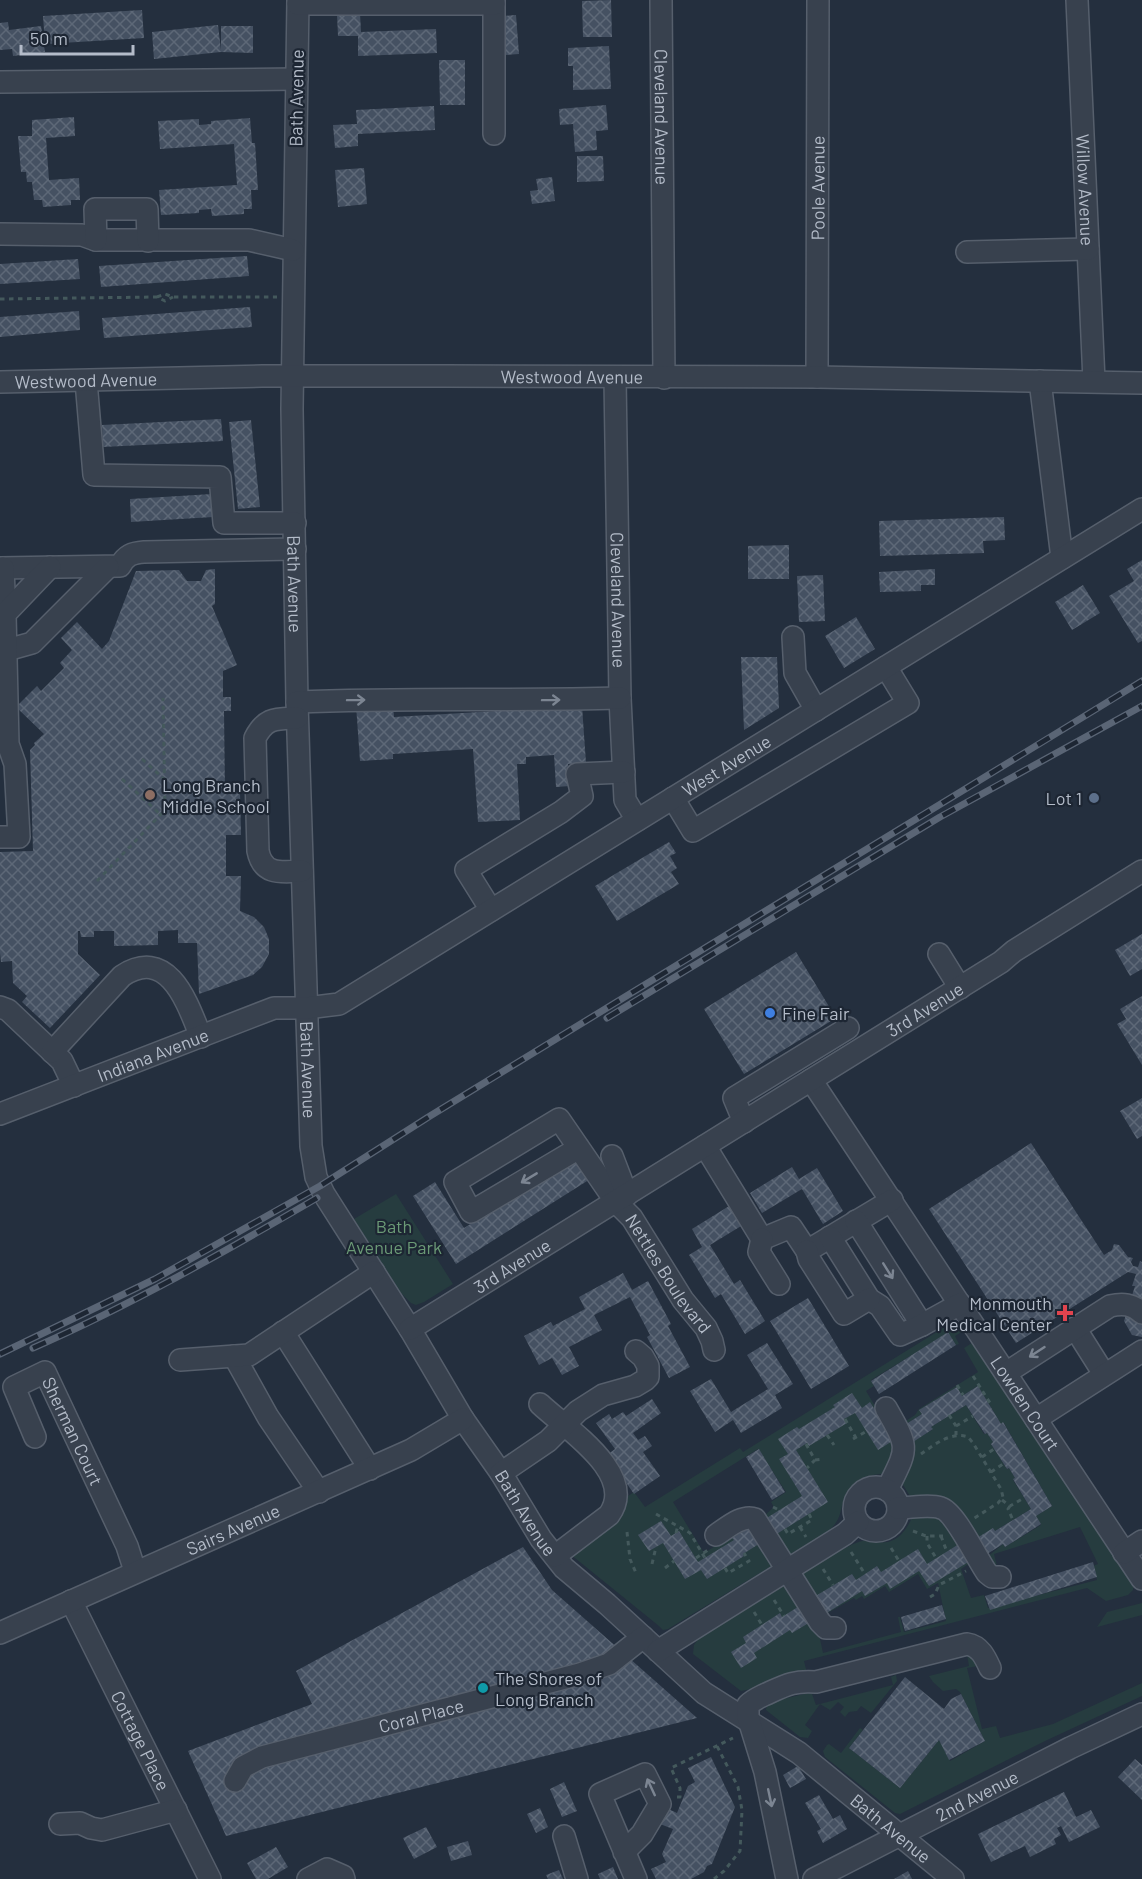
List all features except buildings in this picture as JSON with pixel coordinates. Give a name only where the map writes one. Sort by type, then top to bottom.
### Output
[{"type":"street","name":"Cleveland Avenue","points":[[661,0],[664,378]]},
{"type":"street","name":"Poole Avenue","points":[[817,377],[818,0]]},
{"type":"street","name":"Willow Avenue","points":[[1077,0],[1094,381]]},
{"type":"street","points":[[298,2],[494,2],[494,134]]},
{"type":"street","name":"Bath Avenue","points":[[298,2],[292,377],[297,710],[310,1135],[313,1167],[320,1186],[410,1329],[463,1419],[501,1473],[541,1539],[572,1575],[704,1693],[788,1746],[953,1879]]},
{"type":"street","points":[[0,82],[297,79]]},
{"type":"street","points":[[96,240],[95,209],[147,209],[148,241]]},
{"type":"street","points":[[0,234],[82,235],[96,240],[249,240],[293,250]]},
{"type":"street","points":[[967,252],[1088,249]]},
{"type":"street","name":"Westwood Avenue","points":[[0,382],[292,377],[817,377],[1142,383]]},
{"type":"street","name":"Cleveland Avenue","points":[[615,378],[620,698],[625,800],[637,820]]},
{"type":"street","points":[[86,381],[94,475],[220,477],[224,523],[295,523]]},
{"type":"street","points":[[1040,381],[1062,558]]},
{"type":"street","name":"West Avenue","points":[[307,1008],[339,1004],[1142,509]]},
{"type":"street","points":[[0,837],[19,837],[15,764],[8,744],[3,652],[5,614],[1,568],[120,566],[130,554],[144,552],[295,549]]},
{"type":"street","points":[[5,614],[50,567]]},
{"type":"street","points":[[3,652],[32,643],[108,567]]},
{"type":"street","points":[[793,637],[795,673],[816,710]]},
{"type":"street","points":[[673,798],[693,831],[908,703],[886,667]]},
{"type":"street","points":[[302,871],[279,872],[265,867],[259,859],[255,738],[266,723],[297,710],[355,700],[620,698]]},
{"type":"street","points":[[491,910],[466,870],[561,812],[582,796],[577,774],[624,772]]},
{"type":"street","name":"3rd Avenue","points":[[410,1329],[960,988],[1014,951],[1142,871]]},
{"type":"street","points":[[939,954],[960,988]]},
{"type":"street","points":[[52,1052],[122,976],[141,968],[153,968],[171,978],[186,1002],[201,1037]]},
{"type":"street","points":[[0,1007],[8,1010],[66,1066],[74,1086]]},
{"type":"street","name":"Indiana Avenue","points":[[0,1114],[274,1008],[307,1008]]},
{"type":"street","points":[[744,1122],[734,1098],[847,1019],[858,1051]]},
{"type":"street","name":"Lowden Court","points":[[812,1080],[1142,1579]]},
{"type":"street","points":[[579,1148],[471,1212],[455,1182],[560,1119],[579,1148],[622,1198]]},
{"type":"street","points":[[705,1146],[762,1239],[759,1252],[780,1284]]},
{"type":"street","points":[[612,1156],[622,1198]]},
{"type":"street","name":"Nettles Boulevard","points":[[622,1198],[683,1300],[706,1328],[714,1350]]},
{"type":"street","points":[[807,1251],[892,1200]]},
{"type":"street","points":[[856,1221],[922,1325]]},
{"type":"street","points":[[762,1239],[791,1227],[844,1314],[869,1299]]},
{"type":"street","points":[[830,1237],[869,1299],[880,1306],[900,1335],[960,1304]]},
{"type":"street","points":[[180,1360],[249,1355],[374,1272]]},
{"type":"street","points":[[1005,1373],[1110,1306],[1122,1303],[1131,1305],[1142,1313]]},
{"type":"street","points":[[1075,1328],[1104,1374]]},
{"type":"street","points":[[283,1332],[370,1469]]},
{"type":"street","points":[[501,1473],[548,1441],[578,1411],[603,1395],[635,1386],[645,1380],[649,1372],[648,1366],[636,1351]]},
{"type":"street","points":[[1036,1419],[1142,1351]]},
{"type":"street","points":[[234,1356],[268,1418],[319,1492]]},
{"type":"street","name":"Sherman Court","points":[[35,1437],[14,1387],[45,1372],[127,1546],[135,1571]]},
{"type":"street","points":[[540,1404],[597,1456],[614,1480],[617,1497],[615,1507],[609,1515],[555,1556]]},
{"type":"street","points":[[886,1408],[902,1438],[904,1450],[887,1490]]},
{"type":"street","name":"Sairs Avenue","points":[[0,1633],[135,1571],[370,1469],[411,1450],[463,1419]]},
{"type":"street","points":[[874,1487],[887,1490],[894,1497],[898,1508],[895,1520],[884,1530],[870,1530],[858,1522],[854,1514],[854,1504],[861,1492],[874,1487]]},
{"type":"street","points":[[898,1508],[936,1507],[945,1510],[954,1519],[992,1577],[1000,1577]]},
{"type":"street","points":[[716,1535],[741,1519],[751,1517],[755,1519],[820,1622],[826,1628],[835,1628]]},
{"type":"street","points":[[651,1644],[788,1569],[845,1534],[858,1522]]},
{"type":"street","points":[[1124,1553],[1142,1541]]},
{"type":"street","name":"Cottage Place","points":[[71,1601],[210,1879]]},
{"type":"street","name":"Coral Place","points":[[235,1781],[243,1767],[262,1757],[580,1674],[609,1664],[651,1644]]},
{"type":"street","points":[[704,1693],[732,1704],[746,1702],[781,1686],[799,1682],[816,1682],[967,1644],[980,1651],[990,1668]]},
{"type":"street","points":[[761,1696],[748,1705],[749,1722],[761,1760],[787,1879]]},
{"type":"street","name":"2nd Avenue","points":[[814,1879],[1070,1748],[1142,1714]]},
{"type":"street","points":[[761,1760],[765,1748],[770,1744],[780,1743],[788,1746]]},
{"type":"street","points":[[60,1824],[81,1822],[91,1828],[102,1830],[176,1810]]},
{"type":"street","points":[[564,1836],[577,1879]]},
{"type":"street","points":[[624,1852],[636,1879]]},
{"type":"street","points":[[308,1879],[327,1869],[343,1876],[344,1879]]},
{"type":"path","points":[[0,299],[157,297],[165,294],[173,297],[277,297]]},
{"type":"path","points":[[97,881],[165,810],[163,698]]},
{"type":"path","points":[[142,759],[164,779]]},
{"type":"path","points":[[122,779],[160,815]]},
{"type":"path","points":[[973,1376],[989,1404]]},
{"type":"path","points":[[957,1385],[963,1395]]},
{"type":"path","points":[[949,1415],[956,1426],[956,1435]]},
{"type":"path","points":[[956,1426],[973,1416]]},
{"type":"path","points":[[845,1419],[853,1436],[867,1431]]},
{"type":"path","points":[[827,1435],[834,1445]]},
{"type":"path","points":[[918,1458],[939,1442],[956,1435],[968,1437],[1001,1488],[1002,1500],[1010,1506]]},
{"type":"path","points":[[806,1444],[815,1460]]},
{"type":"path","points":[[982,1457],[994,1449]]},
{"type":"path","points":[[807,1468],[815,1460],[824,1459]]},
{"type":"path","points":[[991,1472],[1004,1464]]},
{"type":"path","points":[[1013,1520],[1008,1509],[1024,1498]]},
{"type":"path","points":[[966,1523],[1002,1500]]},
{"type":"path","points":[[773,1507],[779,1510]]},
{"type":"path","points":[[656,1514],[690,1533],[705,1558]]},
{"type":"path","points":[[785,1529],[789,1534],[812,1520],[809,1514]]},
{"type":"path","points":[[676,1533],[678,1525]]},
{"type":"path","points":[[800,1527],[806,1538]]},
{"type":"path","points":[[913,1531],[927,1536],[940,1536],[948,1533]]},
{"type":"path","points":[[627,1532],[630,1559],[636,1573]]},
{"type":"path","points":[[927,1536],[927,1543],[936,1558]]},
{"type":"path","points":[[940,1536],[947,1552]]},
{"type":"path","points":[[652,1564],[656,1547]]},
{"type":"path","points":[[891,1548],[899,1561]]},
{"type":"path","points":[[851,1552],[865,1574]]},
{"type":"path","points":[[725,1568],[728,1573],[749,1561],[744,1553]]},
{"type":"path","points":[[747,1559],[753,1555]]},
{"type":"path","points":[[664,1568],[674,1560]]},
{"type":"path","points":[[930,1597],[935,1594],[939,1586],[981,1563]]},
{"type":"path","points":[[739,1567],[744,1575]]},
{"type":"path","points":[[823,1569],[833,1585]]},
{"type":"path","points":[[774,1600],[784,1616]]},
{"type":"path","points":[[754,1612],[762,1625]]},
{"type":"path","points":[[714,1879],[724,1871],[740,1851],[742,1810],[738,1787],[717,1746]]},
{"type":"green space","name":"Bath Avenue Park","points":[[396,1194],[453,1284],[416,1305],[401,1293],[354,1219]]},
{"type":"green space","points":[[961,1317],[968,1328],[955,1336],[959,1344],[956,1345],[948,1333],[871,1380],[874,1386],[866,1391],[896,1441],[886,1474],[871,1475],[854,1484],[846,1495],[837,1522],[826,1533],[788,1555],[764,1516],[774,1507],[771,1502],[786,1492],[758,1449],[673,1502],[704,1553],[748,1526],[773,1565],[668,1629],[663,1630],[570,1554],[622,1500],[634,1492],[645,1507],[740,1448],[743,1452]]},
{"type":"green space","points":[[975,1341],[1134,1583],[1133,1590],[1128,1595],[1106,1601],[1087,1588],[804,1661],[807,1673],[780,1683],[741,1691],[693,1654],[694,1645],[699,1638],[787,1584],[819,1634],[823,1653],[901,1632],[898,1617],[900,1617],[904,1632],[946,1621],[938,1583],[927,1589],[918,1574],[889,1592],[885,1586],[864,1599],[862,1596],[856,1600],[854,1598],[824,1615],[801,1576],[830,1556],[856,1543],[866,1540],[892,1541],[905,1530],[913,1515],[942,1515],[973,1561],[961,1569],[971,1598],[984,1595],[988,1608],[1097,1580],[1093,1566],[1098,1564],[1080,1527],[994,1554],[998,1570],[986,1558],[1003,1544],[1005,1547],[1041,1525],[1036,1516],[1052,1506],[1004,1423],[1001,1424],[978,1386],[962,1396],[957,1387],[920,1410],[922,1414],[903,1426],[901,1424],[915,1415],[919,1409],[978,1372],[964,1348]]},
{"type":"green space","points":[[966,1405],[984,1434],[987,1433],[993,1442],[991,1444],[1007,1469],[1009,1468],[1015,1478],[1013,1480],[1031,1509],[995,1531],[979,1537],[976,1531],[972,1533],[911,1498],[902,1483],[912,1442]]},
{"type":"green space","points":[[1142,1603],[1142,1615],[1097,1627],[1107,1612]]},
{"type":"green space","points":[[971,1652],[978,1666],[967,1668],[982,1729],[996,1726],[1000,1738],[1053,1724],[1142,1683],[1142,1696],[1045,1741],[900,1814],[895,1813],[825,1757],[823,1751],[827,1745],[829,1744],[841,1753],[860,1728],[863,1730],[849,1748],[900,1788],[939,1740],[950,1761],[985,1741],[960,1692],[956,1689],[943,1691],[929,1676],[969,1666],[967,1654]]},
{"type":"green space","points":[[896,1675],[897,1681],[871,1713],[861,1706],[857,1711],[849,1712],[845,1717],[840,1712],[844,1707],[838,1702],[830,1710],[820,1704],[805,1725],[812,1731],[808,1738],[800,1737],[766,1710],[767,1704],[771,1702],[808,1693],[812,1694],[816,1705],[893,1685],[891,1677]]},
{"type":"railway","points":[[0,1354],[155,1279],[320,1186],[430,1116],[1142,681]]},
{"type":"railway","points":[[607,1018],[940,817],[1142,706]]},
{"type":"railway","points":[[33,1348],[141,1296],[317,1198]]},
{"type":"place","name":"Long Branch Middle School","points":[[150,795]]},
{"type":"place","name":"Lot 1","points":[[1094,798]]},
{"type":"place","name":"Fine Fair","points":[[770,1013]]},
{"type":"place","name":"Monmouth Medical Center","points":[[1065,1313]]},
{"type":"place","name":"The Shores of Long Branch","points":[[483,1688]]}]
